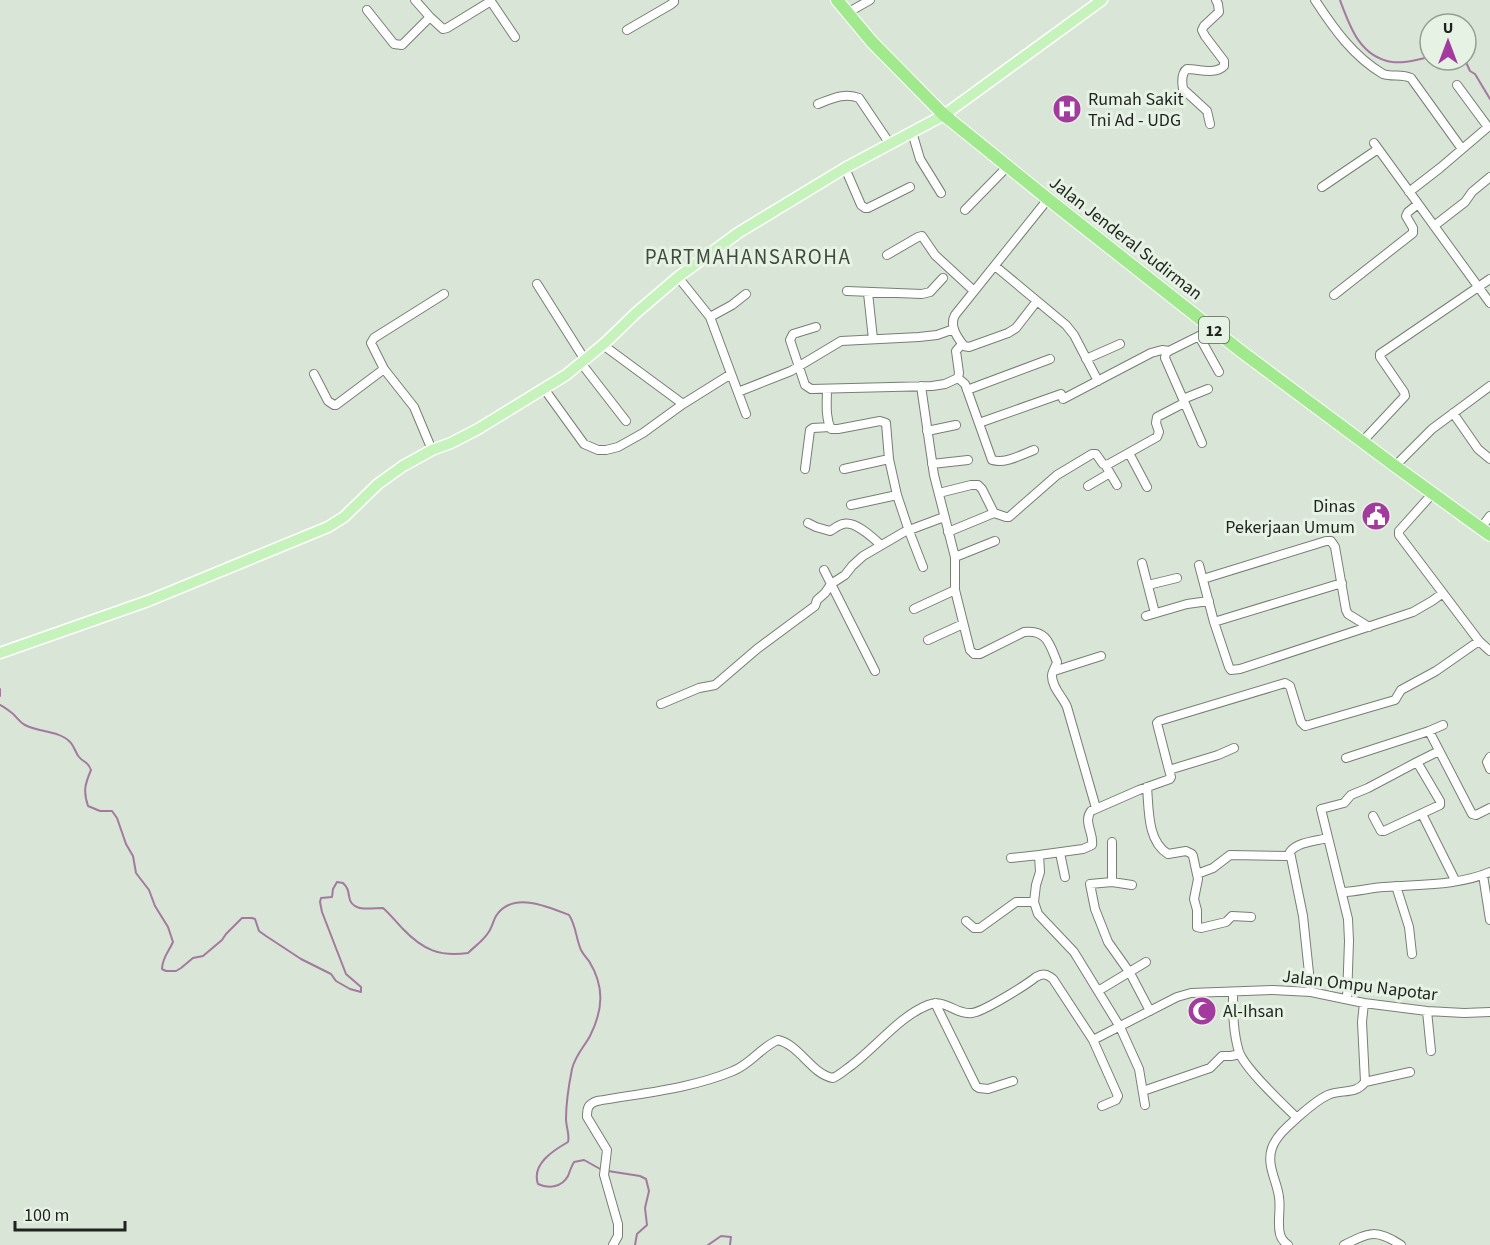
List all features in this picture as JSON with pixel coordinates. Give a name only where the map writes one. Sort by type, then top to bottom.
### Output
[{"type":"highway","name":"12","points":[[837,0],[888,60],[944,116]]},
{"type":"highway","name":"Jalan Jenderal Sudirman","points":[[944,116],[1213,329],[1486,532]]},
{"type":"main road","points":[[0,652],[148,601],[328,528],[344,517],[378,484],[403,466],[478,429],[545,390],[566,375],[678,278],[738,233],[845,168],[944,116],[1102,0]]},
{"type":"street","points":[[415,0],[441,28],[445,29],[490,1],[515,36]]},
{"type":"street","points":[[627,30],[670,5],[674,0]]},
{"type":"street","points":[[847,13],[870,0]]},
{"type":"street","points":[[1210,124],[1207,111],[1185,91],[1183,73],[1191,69],[1215,71],[1224,66],[1224,61],[1202,30],[1219,12],[1216,0]]},
{"type":"street","points":[[1315,0],[1332,27],[1354,52],[1383,74],[1411,78],[1462,149]]},
{"type":"street","points":[[367,10],[394,45],[398,46],[402,45],[430,17]]},
{"type":"street","points":[[1409,192],[1487,129],[1488,126],[1457,85]]},
{"type":"street","points":[[818,104],[839,97],[859,98],[890,144]]},
{"type":"street","points":[[912,132],[920,159],[941,193]]},
{"type":"street","points":[[1322,187],[1376,146],[1490,303]]},
{"type":"street","points":[[965,210],[1007,167]]},
{"type":"street","points":[[845,168],[861,205],[865,208],[910,187]]},
{"type":"street","points":[[1434,226],[1465,202],[1472,192],[1490,177]]},
{"type":"street","points":[[1037,301],[1016,328],[969,348],[962,344],[954,329],[953,319],[1048,199]]},
{"type":"street","points":[[1334,295],[1413,233],[1413,228],[1406,216],[1407,212],[1418,204]]},
{"type":"street","points":[[886,255],[922,236],[935,255],[974,291]]},
{"type":"street","points":[[995,266],[1071,330],[1098,381]]},
{"type":"street","points":[[678,278],[710,317],[746,414]]},
{"type":"street","points":[[847,291],[922,294],[930,292],[943,278]]},
{"type":"street","points":[[1362,442],[1405,396],[1380,354],[1490,279]]},
{"type":"street","points":[[537,284],[583,362],[626,421]]},
{"type":"street","points":[[868,293],[873,339]]},
{"type":"street","points":[[432,450],[414,407],[384,369],[372,346],[372,340],[444,294]]},
{"type":"street","points":[[710,317],[746,294]]},
{"type":"street","points":[[816,327],[791,336],[791,344],[807,388],[921,386],[945,384],[958,378]]},
{"type":"street","points":[[738,392],[799,366],[842,341],[937,335],[954,329]]},
{"type":"street","points":[[1202,443],[1165,358],[1169,351],[1213,329]]},
{"type":"street","points":[[1199,336],[1219,372]]},
{"type":"street","points":[[958,378],[956,351],[962,344]]},
{"type":"street","points":[[1086,359],[1120,344]]},
{"type":"street","points":[[603,345],[683,404]]},
{"type":"street","points":[[979,423],[1060,394],[1063,399],[1151,352],[1169,351]]},
{"type":"street","points":[[967,390],[1050,359]]},
{"type":"street","points":[[314,374],[328,401],[336,405],[384,369]]},
{"type":"street","points":[[545,390],[584,444],[598,450],[612,450],[643,433],[683,404],[731,374]]},
{"type":"street","points":[[958,378],[967,390],[992,460],[1001,461],[1018,457],[1034,450]]},
{"type":"street","points":[[921,386],[932,464],[955,557],[955,590],[970,650],[976,654],[984,652],[1024,632],[1031,631],[1047,639],[1057,662],[1052,679],[1067,708],[1096,808]]},
{"type":"street","points":[[1395,466],[1432,429],[1490,386]]},
{"type":"street","points":[[827,389],[827,414],[830,427]]},
{"type":"street","points":[[1088,486],[1129,453],[1158,435],[1156,421],[1158,416],[1208,389]]},
{"type":"street","points":[[1453,413],[1478,448],[1490,459]]},
{"type":"street","points":[[805,469],[810,430],[813,428],[830,427],[834,430],[884,422],[887,426],[897,495],[923,567]]},
{"type":"street","points":[[927,430],[956,425]]},
{"type":"street","points":[[1129,453],[1147,487]]},
{"type":"street","points":[[939,493],[978,485],[994,513],[1006,518],[1057,475],[1093,454],[1096,454],[1117,484]]},
{"type":"street","points":[[844,469],[890,459]]},
{"type":"street","points":[[932,464],[968,460]]},
{"type":"street","points":[[1433,494],[1399,531],[1399,535],[1479,641],[1490,651]]},
{"type":"street","points":[[851,505],[897,495]]},
{"type":"street","points":[[948,532],[994,513]]},
{"type":"street","points":[[1486,532],[1490,516]]},
{"type":"street","points":[[661,704],[699,688],[715,685],[757,649],[813,608],[831,584],[845,575],[858,561],[880,545],[944,517]]},
{"type":"street","points":[[808,523],[816,528],[830,531],[843,524],[852,525],[867,533],[880,545]]},
{"type":"street","points":[[1203,579],[1331,541],[1335,547],[1348,614],[1368,627]]},
{"type":"street","points":[[955,557],[994,542]]},
{"type":"street","points":[[1142,563],[1155,613]]},
{"type":"street","points":[[1199,565],[1214,622],[1231,670],[1413,612],[1443,593]]},
{"type":"street","points":[[824,570],[875,671]]},
{"type":"street","points":[[1148,585],[1177,578]]},
{"type":"street","points":[[1214,622],[1342,583]]},
{"type":"street","points":[[914,609],[955,590]]},
{"type":"street","points":[[1146,616],[1187,604],[1209,601]]},
{"type":"street","points":[[928,640],[963,624]]},
{"type":"street","points":[[1011,858],[1060,853],[1092,846],[1093,841],[1087,817],[1090,811],[1170,779],[1157,723],[1159,721],[1285,683],[1290,686],[1301,722],[1305,726],[1309,725],[1395,700],[1401,690],[1436,671],[1479,641]]},
{"type":"street","points":[[1053,671],[1101,656]]},
{"type":"street","points":[[1346,758],[1429,731],[1443,724]]},
{"type":"street","points":[[1429,731],[1472,814],[1476,815],[1490,808]]},
{"type":"street","points":[[1169,770],[1234,748]]},
{"type":"street","points":[[1347,999],[1348,918],[1321,808],[1344,803],[1352,794],[1439,751]]},
{"type":"street","points":[[1490,757],[1487,762],[1490,769]]},
{"type":"street","points":[[1373,816],[1383,831],[1440,805],[1440,801],[1417,762]]},
{"type":"street","points":[[1147,787],[1150,821],[1156,840],[1163,851],[1168,854],[1186,851],[1192,854],[1198,884],[1194,899],[1198,927],[1226,922],[1231,916],[1251,917]]},
{"type":"street","points":[[1422,814],[1455,880]]},
{"type":"street","points":[[1311,992],[1303,916],[1290,856],[1292,849],[1296,846],[1328,838]]},
{"type":"street","points":[[1112,842],[1112,882]]},
{"type":"street","points":[[1060,853],[1065,877]]},
{"type":"street","points":[[1039,855],[1040,872],[1034,902],[1038,914],[1074,952],[1120,1027],[1138,1069],[1145,1105]]},
{"type":"street","points":[[1197,874],[1213,868],[1230,855],[1290,856]]},
{"type":"street","points":[[1342,892],[1455,880],[1486,873],[1490,920]]},
{"type":"street","points":[[1132,885],[1112,882],[1090,884],[1092,901],[1108,942],[1130,973],[1150,1011]]},
{"type":"street","points":[[1396,886],[1409,927],[1412,954]]},
{"type":"street","points":[[966,921],[974,928],[980,928],[1016,902],[1034,902]]},
{"type":"street","points":[[1098,992],[1146,962]]},
{"type":"street","points":[[613,1245],[618,1236],[618,1224],[604,1175],[606,1147],[587,1117],[588,1106],[597,1101],[688,1085],[722,1075],[750,1062],[778,1040],[786,1042],[827,1076],[833,1078],[861,1058],[912,1014],[927,1005],[941,1003],[958,1011],[973,1013],[982,1010],[1041,974],[1046,974],[1053,979],[1093,1040],[1118,1096],[1116,1100],[1102,1106]]},
{"type":"street","name":"Jalan Ompu Napotar","points":[[1093,1040],[1184,994],[1198,992],[1273,990],[1311,992],[1364,1003],[1427,1011],[1490,1012]]},
{"type":"street","points":[[1233,992],[1235,1037],[1240,1054],[1249,1068],[1297,1118]]},
{"type":"street","points":[[935,1003],[976,1086],[988,1089],[1013,1081]]},
{"type":"street","points":[[1364,1003],[1362,1022],[1365,1082]]},
{"type":"street","points":[[1427,1011],[1431,1051]]},
{"type":"street","points":[[1143,1091],[1200,1072],[1212,1066],[1222,1056],[1240,1054]]},
{"type":"street","points":[[1288,1245],[1280,1236],[1279,1195],[1270,1161],[1273,1144],[1297,1118],[1327,1095],[1354,1091],[1365,1082],[1410,1072]]},
{"type":"street","points":[[1344,1245],[1361,1236],[1375,1233],[1387,1236],[1401,1245]]},
{"type":"waterway","points":[[1340,0],[1352,30],[1372,54],[1392,62],[1418,60]]},
{"type":"waterway","points":[[1472,72],[1490,99]]},
{"type":"waterway","points":[[0,689],[0,696]]},
{"type":"waterway","points":[[0,705],[25,725],[65,738],[72,744],[79,757],[89,765],[91,770],[85,792],[88,806],[100,811],[112,811],[117,818],[133,856],[136,873],[149,890],[155,906],[168,927],[173,942],[163,961],[162,969],[166,971],[176,971],[193,958],[203,956],[242,918],[252,918],[255,919],[259,931],[266,936],[301,959],[331,974],[336,981],[361,992],[361,987],[346,974],[322,912],[321,898],[332,897],[337,882],[346,886],[353,905],[362,908],[383,908],[418,942],[440,953],[468,953],[486,936],[496,916],[503,908],[511,904],[530,903],[569,915],[581,950],[598,980],[600,1008],[590,1036],[572,1069],[566,1113],[568,1142],[545,1158],[538,1170],[538,1184],[551,1187],[559,1185],[568,1176],[574,1162],[584,1160],[602,1170]]},
{"type":"waterway","points":[[608,1171],[646,1179],[649,1191],[645,1208],[647,1225],[637,1234],[635,1245]]},
{"type":"waterway","points":[[708,1245],[721,1236],[731,1237],[730,1245]]},
{"type":"place","name":"Rumah Sakit Tni Ad - UDG","points":[[1067,109]]},
{"type":"place","name":"Dinas Pekerjaan Umum","points":[[1376,516]]},
{"type":"place","name":"Al-Ihsan","points":[[1202,1011]]},
{"type":"district","name":"PARTMAHANSAROHA","points":[[748,257]]}]
